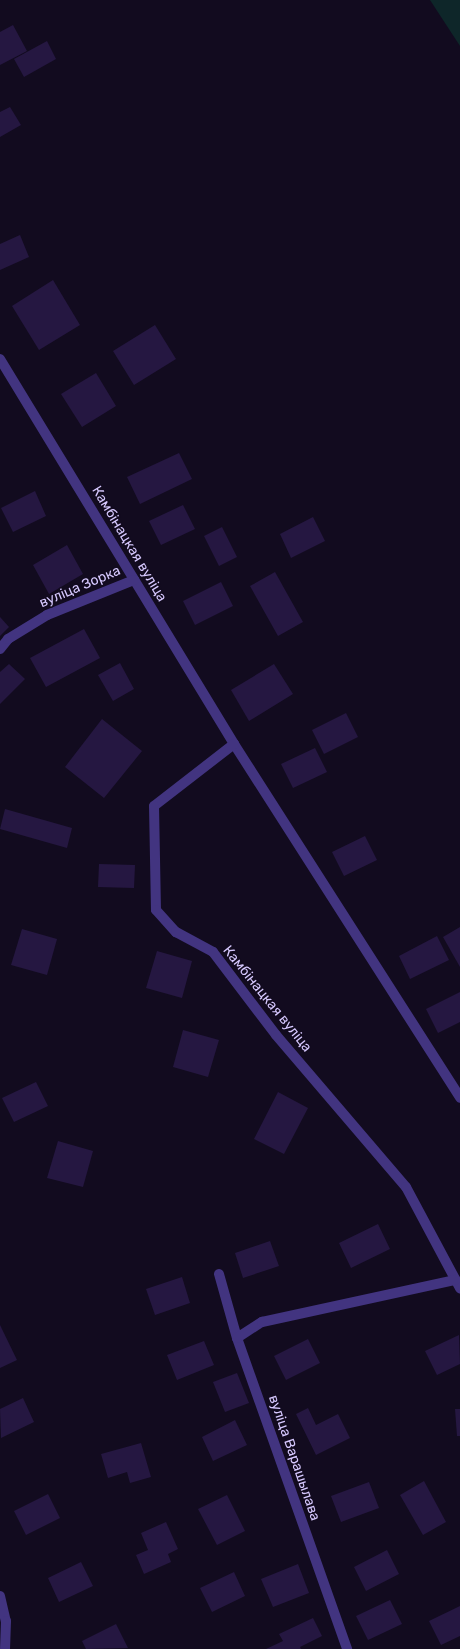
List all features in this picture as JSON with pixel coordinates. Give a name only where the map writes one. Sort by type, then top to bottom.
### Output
[{"type":"street","name":"Камбінацкая вуліца","points":[[0,359],[234,744],[460,1098]]},
{"type":"street","name":"вуліца Зорка","points":[[0,649],[8,639],[47,615],[134,580]]},
{"type":"street","name":"Камбінацкая вуліца","points":[[234,744],[154,806],[156,910],[176,932],[213,952],[276,1035],[406,1187],[458,1284]]},
{"type":"street","name":"вуліца Варашылава","points":[[219,1274],[237,1338],[347,1649]]},
{"type":"street","points":[[237,1338],[262,1322],[458,1284]]},
{"type":"street","points":[[0,1596],[6,1621],[5,1649]]},
{"type":"green space","points":[[430,0],[460,0],[460,46]]},
{"type":"building","points":[[13,25],[27,51],[0,65],[0,32]]},
{"type":"building","points":[[47,41],[56,59],[24,77],[14,59]]},
{"type":"building","points":[[10,107],[21,125],[0,137],[0,112]]},
{"type":"building","points":[[20,235],[29,257],[0,270],[0,244]]},
{"type":"building","points":[[53,280],[80,325],[39,350],[12,306]]},
{"type":"building","points":[[155,325],[176,359],[134,385],[113,351]]},
{"type":"building","points":[[96,373],[116,406],[82,427],[61,394]]},
{"type":"building","points":[[179,453],[192,479],[140,504],[127,477]]},
{"type":"building","points":[[35,491],[46,516],[13,532],[1,508]]},
{"type":"building","points":[[183,505],[195,529],[161,545],[149,521]]},
{"type":"building","points":[[313,517],[325,541],[291,558],[280,534]]},
{"type":"building","points":[[222,527],[237,557],[219,566],[204,536]]},
{"type":"building","points":[[67,545],[83,574],[49,594],[33,565]]},
{"type":"building","points":[[275,572],[303,622],[278,636],[250,586]]},
{"type":"building","points":[[221,582],[233,606],[195,625],[183,601]]},
{"type":"building","points":[[0,617],[9,627],[0,636]]},
{"type":"building","points":[[84,629],[100,658],[46,687],[30,658]]},
{"type":"building","points":[[120,663],[134,689],[113,701],[98,675]]},
{"type":"building","points":[[9,664],[25,679],[0,704],[0,672]]},
{"type":"building","points":[[274,664],[293,694],[249,721],[231,690]]},
{"type":"building","points":[[346,713],[358,737],[324,754],[312,730]]},
{"type":"building","points":[[102,719],[142,751],[104,798],[65,767]]},
{"type":"building","points":[[315,748],[327,772],[293,788],[281,764]]},
{"type":"building","points":[[5,809],[72,828],[67,848],[0,829]]},
{"type":"building","points":[[365,836],[377,860],[344,876],[332,852]]},
{"type":"building","points":[[99,864],[135,865],[134,888],[98,887]]},
{"type":"building","points":[[460,927],[460,967],[443,937]]},
{"type":"building","points":[[22,929],[57,939],[47,975],[11,965]]},
{"type":"building","points":[[437,936],[449,960],[410,979],[399,956]]},
{"type":"building","points":[[157,951],[192,961],[182,998],[146,988]]},
{"type":"building","points":[[460,992],[460,1022],[438,1033],[426,1009]]},
{"type":"building","points":[[183,1030],[219,1040],[208,1077],[173,1067]]},
{"type":"building","points":[[36,1082],[48,1106],[14,1122],[2,1098]]},
{"type":"building","points":[[278,1092],[308,1108],[284,1154],[254,1139]]},
{"type":"building","points":[[58,1141],[93,1151],[83,1187],[47,1178]]},
{"type":"building","points":[[378,1224],[390,1249],[351,1268],[339,1243]]},
{"type":"building","points":[[270,1241],[279,1266],[243,1278],[235,1253]]},
{"type":"building","points":[[182,1277],[190,1303],[155,1315],[146,1289]]},
{"type":"building","points":[[0,1325],[17,1360],[0,1368]]},
{"type":"building","points":[[459,1335],[460,1364],[437,1375],[425,1351]]},
{"type":"building","points":[[308,1339],[320,1363],[286,1380],[274,1356]]},
{"type":"building","points":[[204,1341],[214,1365],[177,1380],[167,1355]]},
{"type":"building","points":[[237,1373],[249,1403],[225,1412],[213,1382]]},
{"type":"building","points":[[23,1398],[34,1422],[1,1438],[0,1409]]},
{"type":"building","points":[[308,1408],[316,1425],[338,1414],[350,1438],[316,1455],[296,1414]]},
{"type":"building","points":[[455,1409],[460,1409],[460,1436],[457,1436]]},
{"type":"building","points":[[235,1420],[247,1445],[213,1461],[202,1437]]},
{"type":"building","points":[[141,1443],[151,1477],[130,1483],[127,1472],[108,1478],[101,1454]]},
{"type":"building","points":[[424,1481],[446,1522],[423,1535],[400,1495]]},
{"type":"building","points":[[369,1482],[379,1508],[341,1522],[331,1496]]},
{"type":"building","points":[[48,1494],[60,1518],[26,1535],[14,1511]]},
{"type":"building","points":[[227,1495],[245,1531],[217,1545],[198,1509]]},
{"type":"building","points":[[166,1522],[178,1549],[168,1554],[171,1562],[144,1574],[136,1555],[148,1550],[141,1533]]},
{"type":"building","points":[[387,1550],[399,1574],[366,1591],[354,1567]]},
{"type":"building","points":[[81,1562],[93,1586],[59,1602],[48,1578]]},
{"type":"building","points":[[298,1564],[309,1593],[273,1607],[261,1579]]},
{"type":"building","points":[[234,1572],[245,1596],[212,1612],[200,1588]]},
{"type":"building","points":[[390,1600],[402,1624],[368,1640],[356,1616]]},
{"type":"building","points":[[460,1606],[460,1636],[441,1645],[429,1621]]},
{"type":"building","points":[[313,1618],[322,1636],[300,1647],[301,1649],[266,1649],[283,1641],[279,1634]]},
{"type":"building","points":[[116,1624],[128,1648],[86,1649],[82,1641]]}]
